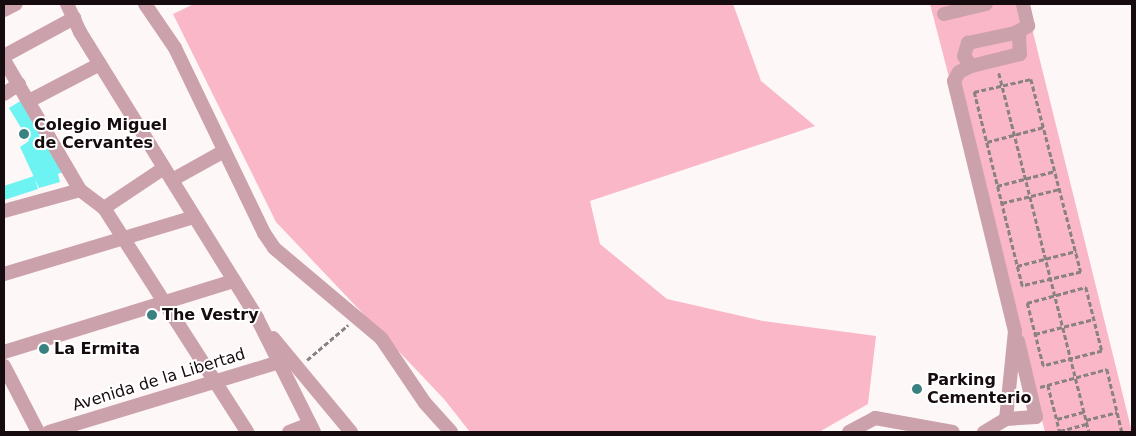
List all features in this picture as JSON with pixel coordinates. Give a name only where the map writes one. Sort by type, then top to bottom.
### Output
[{"type":"street","points":[[4,10],[16,4]]},
{"type":"street","points":[[67,4],[100,64],[257,318],[312,428],[289,432]]},
{"type":"street","points":[[145,4],[175,48],[224,151],[274,248],[381,338],[425,403],[451,432]]},
{"type":"street","points":[[944,14],[986,4]]},
{"type":"street","points":[[971,66],[964,56],[968,44],[1015,33],[1028,26],[1023,4]]},
{"type":"street","points":[[74,18],[4,58],[80,190],[104,208],[217,381],[247,432]]},
{"type":"street","points":[[984,432],[1006,419],[1036,417],[954,82],[959,72],[971,66],[1020,54],[1022,43],[1015,33]]},
{"type":"street","points":[[29,100],[100,64]]},
{"type":"street","points":[[4,94],[19,84]]},
{"type":"street","points":[[104,208],[168,174],[224,151]]},
{"type":"street","points":[[4,211],[80,190]]},
{"type":"street","points":[[4,274],[194,217]]},
{"type":"street","points":[[4,352],[166,304],[234,281]]},
{"type":"street","points":[[257,318],[350,432]]},
{"type":"street","points":[[1006,419],[1015,331]]},
{"type":"street","name":"Avenida de la Libertad","points":[[49,432],[279,362]]},
{"type":"street","points":[[4,366],[38,432]]},
{"type":"street","points":[[849,432],[875,418],[953,432]]},
{"type":"path","points":[[995,60],[1089,432]]},
{"type":"path","points":[[1031,79],[1044,128],[1081,272],[1022,286],[974,92],[1031,79]]},
{"type":"path","points":[[986,142],[1044,128]]},
{"type":"path","points":[[997,186],[1055,171]]},
{"type":"path","points":[[1002,203],[1060,189]]},
{"type":"path","points":[[1017,266],[1076,251]]},
{"type":"path","points":[[1086,287],[1094,319],[1102,351],[1043,366],[1027,302],[1086,287]]},
{"type":"path","points":[[298,368],[356,318]]},
{"type":"path","points":[[1035,334],[1094,319]]},
{"type":"path","points":[[1030,389],[1107,369],[1122,432]]},
{"type":"path","points":[[1048,385],[1060,432],[1087,424]]},
{"type":"path","points":[[1057,419],[1084,412]]},
{"type":"path","points":[[1086,420],[1117,412]]},
{"type":"shaded area","points":[[194,4],[733,4],[761,81],[815,126],[590,201],[600,244],[667,299],[763,321],[876,336],[868,404],[819,432],[470,432],[444,399],[276,222],[173,14]]},
{"type":"shaded area","points":[[930,4],[1026,4],[1132,432],[1045,432],[957,85],[950,81]]},
{"type":"building","points":[[22,100],[65,171],[58,174],[60,182],[39,188],[20,147],[29,141],[9,108]]},
{"type":"building","points":[[34,176],[38,189],[4,200],[4,186]]},
{"type":"place","name":"Colegio Miguel de Cervantes","points":[[24,134]]},
{"type":"place","name":"The Vestry","points":[[152,315]]},
{"type":"place","name":"La Ermita","points":[[44,349]]},
{"type":"place","name":"Parking Cementerio","points":[[917,389]]}]
